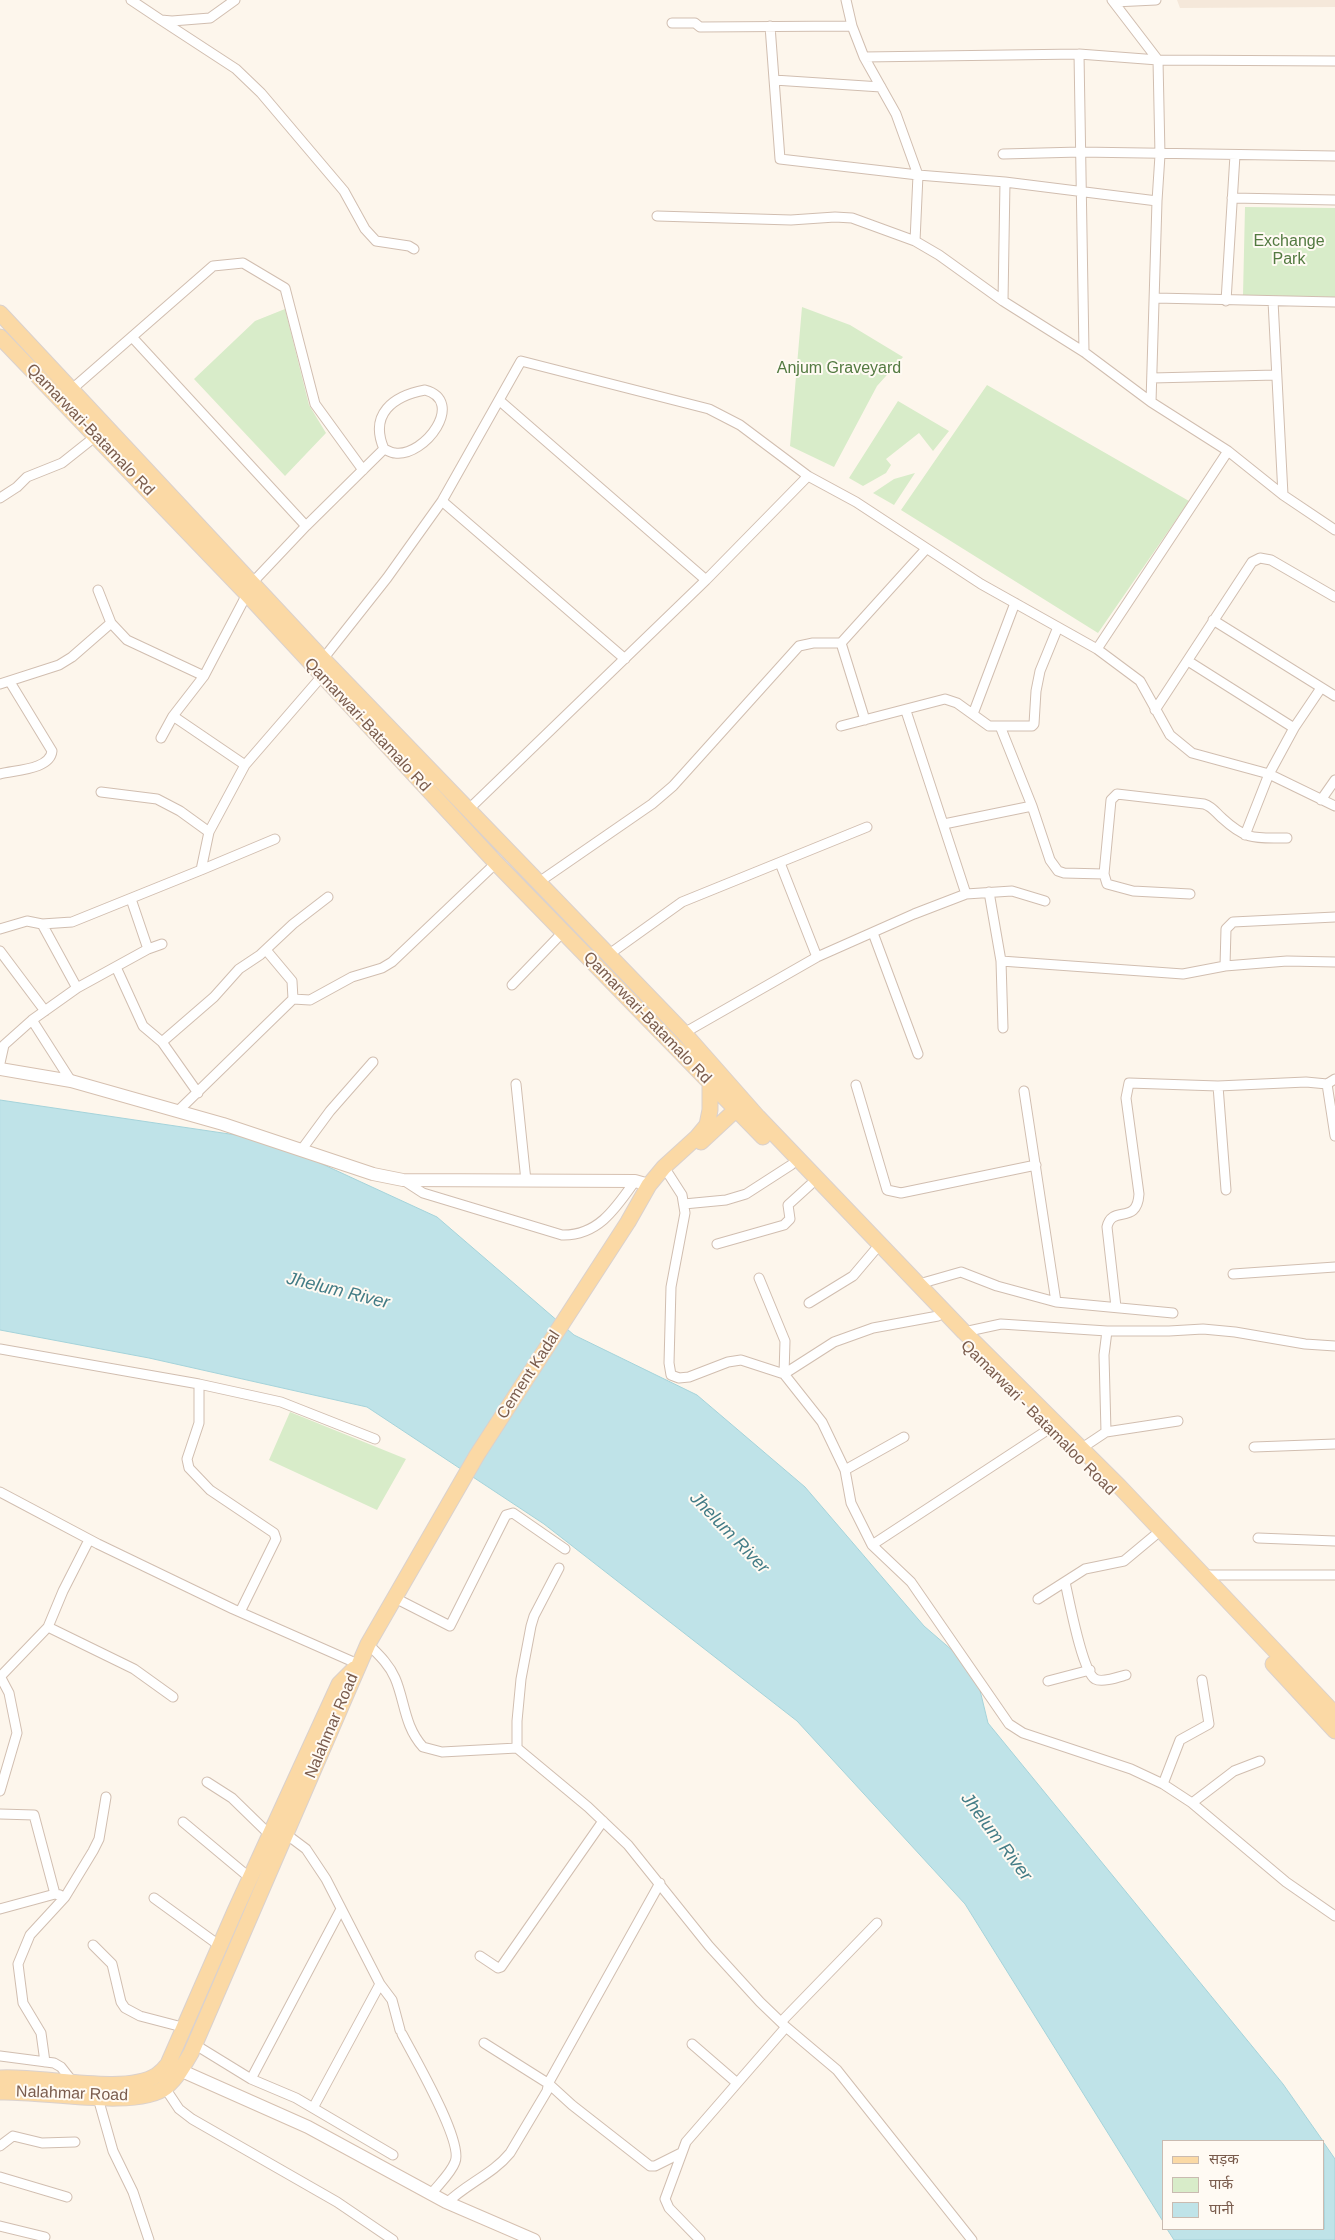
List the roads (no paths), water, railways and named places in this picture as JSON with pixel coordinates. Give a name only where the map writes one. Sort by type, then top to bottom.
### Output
[{"type":"main road","name":"Qamarwari-Batamalo Rd","points":[[0,313],[250,588],[322,676],[496,863],[710,1082],[740,1106]]},
{"type":"main road","name":"Qamarwari-Batamalo Rd","points":[[1,340],[323,659],[469,809],[684,1033],[740,1106]]},
{"type":"main road","points":[[664,1170],[707,1125],[710,1110],[710,1082]]},
{"type":"main road","points":[[664,1170],[740,1106]]},
{"type":"main road","name":"Qamarwari - Batamaloo Road","points":[[740,1106],[790,1165],[1154,1536],[1222,1607],[1335,1731]]},
{"type":"main road","name":"Qamarwari - Batamaloo Road","points":[[740,1106],[1082,1448],[1335,1714]]},
{"type":"main road","name":"Cement Kadal","points":[[358,1664],[477,1455],[628,1222],[642,1183],[664,1170]]},
{"type":"main road","name":"Nalahmar Road","points":[[0,2078],[21,2076],[108,2085],[139,2082],[175,2068],[194,2044],[350,1688],[358,1664]]},
{"type":"main road","name":"Nalahmar Road","points":[[0,2092],[20,2091],[98,2098],[142,2096],[165,2088],[175,2068],[186,2028],[250,1878],[339,1684],[358,1664]]},
{"type":"street","points":[[131,0],[236,69],[261,93],[344,191],[365,229],[376,240],[409,246],[414,249]]},
{"type":"street","points":[[160,20],[210,18],[235,0]]},
{"type":"street","points":[[846,0],[852,26],[864,57],[896,114],[918,175],[916,241]]},
{"type":"street","points":[[1113,1],[1156,0]]},
{"type":"street","points":[[1113,1],[1158,60],[1160,154],[1152,402]]},
{"type":"street","points":[[672,24],[695,23],[700,27],[852,26]]},
{"type":"street","points":[[770,26],[780,159],[918,175],[1005,182],[1157,201]]},
{"type":"street","points":[[864,57],[1079,54],[1158,60],[1335,61]]},
{"type":"street","points":[[1079,54],[1084,352]]},
{"type":"street","points":[[774,80],[881,87]]},
{"type":"street","points":[[1003,154],[1080,152],[1335,156]]},
{"type":"street","points":[[1226,301],[1235,155]]},
{"type":"street","points":[[1003,301],[1005,182]]},
{"type":"street","points":[[1232,198],[1335,200]]},
{"type":"street","points":[[657,216],[791,220],[835,217],[852,218],[916,241],[939,255],[1003,301],[1084,352],[1152,402],[1228,451],[1283,494],[1335,530]]},
{"type":"street","points":[[71,390],[213,266],[243,263],[285,288],[315,404],[363,470]]},
{"type":"street","points":[[1155,298],[1335,302]]},
{"type":"street","points":[[1273,301],[1283,494]]},
{"type":"street","points":[[132,337],[306,526]]},
{"type":"street","points":[[323,659],[387,578],[442,501],[500,401],[521,360],[710,408],[740,426],[808,476],[856,502],[981,584],[1098,649],[1140,681],[1170,734],[1192,753],[1269,774],[1335,806]]},
{"type":"street","points":[[1152,378],[1276,375]]},
{"type":"street","points":[[425,390],[433,392],[440,400],[443,410],[435,430],[419,447],[407,452],[395,453],[384,449],[379,431],[386,409],[398,398],[410,393],[425,390]]},
{"type":"street","points":[[500,401],[706,580]]},
{"type":"street","points":[[0,498],[17,487],[27,477],[67,460],[96,436]]},
{"type":"street","points":[[161,738],[173,716],[204,676],[250,588],[306,526],[384,449]]},
{"type":"street","points":[[1098,649],[1228,451]]},
{"type":"street","points":[[469,809],[706,580],[808,476]]},
{"type":"street","points":[[442,501],[625,659]]},
{"type":"street","points":[[539,882],[652,804],[673,786],[800,646],[813,643],[841,643],[926,549]]},
{"type":"street","points":[[1156,710],[1252,562],[1260,558],[1271,560],[1335,597]]},
{"type":"street","points":[[98,590],[111,623],[127,640],[204,676]]},
{"type":"street","points":[[972,714],[1015,603]]},
{"type":"street","points":[[1213,620],[1335,696]]},
{"type":"street","points":[[0,684],[59,666],[111,623]]},
{"type":"street","points":[[841,726],[945,699],[957,703],[989,726],[1033,726],[1040,671],[1058,627]]},
{"type":"street","points":[[841,643],[865,720]]},
{"type":"street","points":[[1188,661],[1294,728]]},
{"type":"street","points":[[201,870],[209,832],[245,765],[322,676]]},
{"type":"street","points":[[1,772],[26,771],[49,758],[52,751],[10,682]]},
{"type":"street","points":[[1245,835],[1269,774],[1294,728],[1321,688]]},
{"type":"street","points":[[906,710],[966,894]]},
{"type":"street","points":[[173,716],[245,765]]},
{"type":"street","points":[[1000,726],[1032,806],[1050,860],[1058,871],[1064,873],[1104,874]]},
{"type":"street","points":[[1320,800],[1335,780]]},
{"type":"street","points":[[100,792],[157,799],[172,806],[209,832]]},
{"type":"street","points":[[1190,894],[1132,891],[1107,884],[1104,874],[1111,800],[1117,794],[1204,804],[1214,809],[1221,817],[1245,835],[1253,838],[1287,838]]},
{"type":"street","points":[[944,824],[1032,806]]},
{"type":"street","points":[[608,955],[682,902],[866,827]]},
{"type":"street","points":[[0,929],[27,920],[42,924],[72,922],[275,839]]},
{"type":"street","points":[[178,1111],[293,999],[310,1000],[352,977],[382,968],[392,962],[496,863]]},
{"type":"street","points":[[780,863],[817,957]]},
{"type":"street","points":[[684,1033],[817,957],[914,914],[966,894],[1012,891],[1045,901]]},
{"type":"street","points":[[990,892],[1002,962],[1003,1028]]},
{"type":"street","points":[[162,1042],[214,997],[239,969],[266,950],[293,924],[328,897]]},
{"type":"street","points":[[131,899],[148,950]]},
{"type":"street","points":[[1225,966],[1226,929],[1233,922],[1335,918]]},
{"type":"street","points":[[42,924],[77,988]]},
{"type":"street","points":[[512,985],[563,932]]},
{"type":"street","points":[[873,933],[918,1054]]},
{"type":"street","points":[[0,1063],[4,1045],[32,1020],[77,988],[162,944]]},
{"type":"street","points":[[266,950],[292,982],[293,999]]},
{"type":"street","points":[[0,951],[45,1011]]},
{"type":"street","points":[[1002,962],[1182,974],[1225,966],[1287,961],[1335,962]]},
{"type":"street","points":[[116,967],[140,1021],[147,1030],[162,1042],[198,1093]]},
{"type":"street","points":[[32,1020],[71,1081]]},
{"type":"street","points":[[302,1149],[330,1111],[373,1062]]},
{"type":"street","points":[[0,1069],[71,1081],[302,1149],[373,1174],[403,1180],[642,1183]]},
{"type":"street","points":[[1116,1307],[1107,1227],[1108,1221],[1112,1217],[1131,1213],[1139,1204],[1126,1098],[1128,1084],[1133,1082],[1218,1086],[1331,1082],[1335,1136]]},
{"type":"street","points":[[516,1084],[526,1181]]},
{"type":"street","points":[[856,1085],[888,1190],[901,1193],[1036,1165]]},
{"type":"street","points":[[1218,1086],[1226,1190]]},
{"type":"street","points":[[1024,1090],[1056,1302]]},
{"type":"street","points":[[684,1204],[726,1200],[746,1194],[790,1165]]},
{"type":"street","points":[[664,1170],[682,1195],[685,1212],[671,1287],[669,1363],[671,1374],[679,1378],[689,1377],[728,1362],[741,1360],[784,1374],[822,1422],[845,1470],[851,1503],[872,1545],[910,1582],[1003,1718],[1023,1733],[1131,1769],[1163,1784],[1192,1803],[1286,1882],[1335,1916]]},
{"type":"street","points":[[403,1180],[423,1193],[562,1236],[577,1236],[588,1232],[642,1183]]},
{"type":"street","points":[[717,1244],[784,1224],[790,1219],[788,1205],[810,1186]]},
{"type":"street","points":[[809,1303],[853,1276],[875,1250]]},
{"type":"street","points":[[1233,1274],[1335,1267]]},
{"type":"street","points":[[919,1284],[961,1272],[996,1286],[1056,1302],[1172,1313]]},
{"type":"street","points":[[759,1278],[785,1341],[784,1374]]},
{"type":"street","points":[[784,1374],[834,1342],[874,1328],[938,1316]]},
{"type":"street","points":[[964,1332],[1001,1324],[1107,1331],[1169,1331],[1203,1328],[1305,1344],[1335,1346]]},
{"type":"street","points":[[1106,1432],[1104,1355],[1107,1331]]},
{"type":"street","points":[[0,1349],[199,1384],[281,1402],[376,1440]]},
{"type":"street","points":[[199,1384],[199,1423],[187,1459],[189,1468],[210,1490],[274,1533],[276,1539],[240,1612]]},
{"type":"street","points":[[1082,1448],[1106,1432],[1178,1421]]},
{"type":"street","points":[[872,1545],[1049,1428]]},
{"type":"street","points":[[845,1470],[904,1438]]},
{"type":"street","points":[[1254,1447],[1335,1444]]},
{"type":"street","points":[[0,1492],[89,1540],[240,1612],[358,1664]]},
{"type":"street","points":[[394,1598],[450,1626],[506,1515],[513,1513],[565,1549]]},
{"type":"street","points":[[1038,1599],[1089,1568],[1124,1561],[1154,1536]]},
{"type":"street","points":[[1258,1538],[1335,1541]]},
{"type":"street","points":[[0,1791],[3,1768],[17,1729],[9,1693],[0,1677],[48,1627],[63,1591],[89,1540]]},
{"type":"street","points":[[517,1748],[517,1721],[521,1679],[531,1626],[534,1616],[559,1568]]},
{"type":"street","points":[[1203,1575],[1335,1575]]},
{"type":"street","points":[[1065,1582],[1080,1647],[1095,1679],[1100,1680],[1126,1675]]},
{"type":"street","points":[[48,1627],[134,1669],[173,1697]]},
{"type":"street","points":[[368,1644],[392,1671],[407,1721],[422,1747],[442,1752],[517,1748],[603,1821],[628,1845],[709,1946],[784,2025],[837,2070],[972,2240]]},
{"type":"street","points":[[1048,1681],[1090,1670]]},
{"type":"street","points":[[1163,1784],[1180,1740],[1209,1724],[1202,1680]]},
{"type":"street","points":[[1192,1803],[1234,1771],[1260,1761]]},
{"type":"street","points":[[207,1782],[232,1798],[270,1835]]},
{"type":"street","points":[[45,2062],[41,2033],[23,2003],[18,1964],[30,1935],[60,1896],[99,1839],[106,1797]]},
{"type":"street","points":[[0,1814],[34,1815],[60,1896]]},
{"type":"street","points":[[480,1956],[501,1968],[603,1821]]},
{"type":"street","points":[[183,1822],[250,1878]]},
{"type":"street","points":[[286,1834],[306,1849],[326,1878],[380,1984],[392,2000],[401,2032],[448,2123],[455,2162],[432,2193]]},
{"type":"street","points":[[448,2203],[459,2192],[504,2161],[538,2106],[660,1883]]},
{"type":"street","points":[[0,1909],[60,1896]]},
{"type":"street","points":[[154,1898],[220,1946]]},
{"type":"street","points":[[251,2079],[341,1909]]},
{"type":"street","points":[[700,2240],[665,2199],[686,2142],[784,2025],[877,1923]]},
{"type":"street","points":[[93,1944],[112,1964],[121,2002],[125,2008],[140,2016],[186,2028]]},
{"type":"street","points":[[313,2108],[380,1984]]},
{"type":"street","points":[[484,2043],[549,2084],[572,2106],[650,2166],[655,2166],[681,2152]]},
{"type":"street","points":[[194,2044],[251,2079],[313,2108],[393,2155]]},
{"type":"street","points":[[692,2044],[737,2083]]},
{"type":"street","points":[[0,2056],[45,2062],[61,2067],[72,2081]]},
{"type":"street","points":[[175,2068],[209,2081],[308,2127],[448,2203],[534,2240]]},
{"type":"street","points":[[165,2088],[180,2110],[192,2118],[337,2202],[393,2240]]},
{"type":"street","points":[[98,2098],[113,2151],[134,2192],[149,2240]]},
{"type":"street","points":[[0,2146],[12,2136],[42,2143],[75,2142]]},
{"type":"street","points":[[0,2177],[67,2198]]},
{"type":"street","points":[[0,2226],[45,2237]]},
{"type":"water","name":"Jhelum River","points":[[0,1100],[270,1140],[437,1217],[574,1335],[697,1395],[805,1487],[924,1626],[975,1670],[988,1723],[1283,2084],[1322,2140],[1162,2140],[1162,2220],[965,1904],[797,1721],[544,1524],[367,1407],[149,1358],[0,1330]]},
{"type":"water","points":[[1325,2144],[1335,2159],[1335,2240],[1174,2240],[1168,2230],[1325,2230]]},
{"type":"park label","name":"Exchange Park","points":[[1289,251]]},
{"type":"park label","name":"Anjum Graveyard","points":[[839,369]]}]
